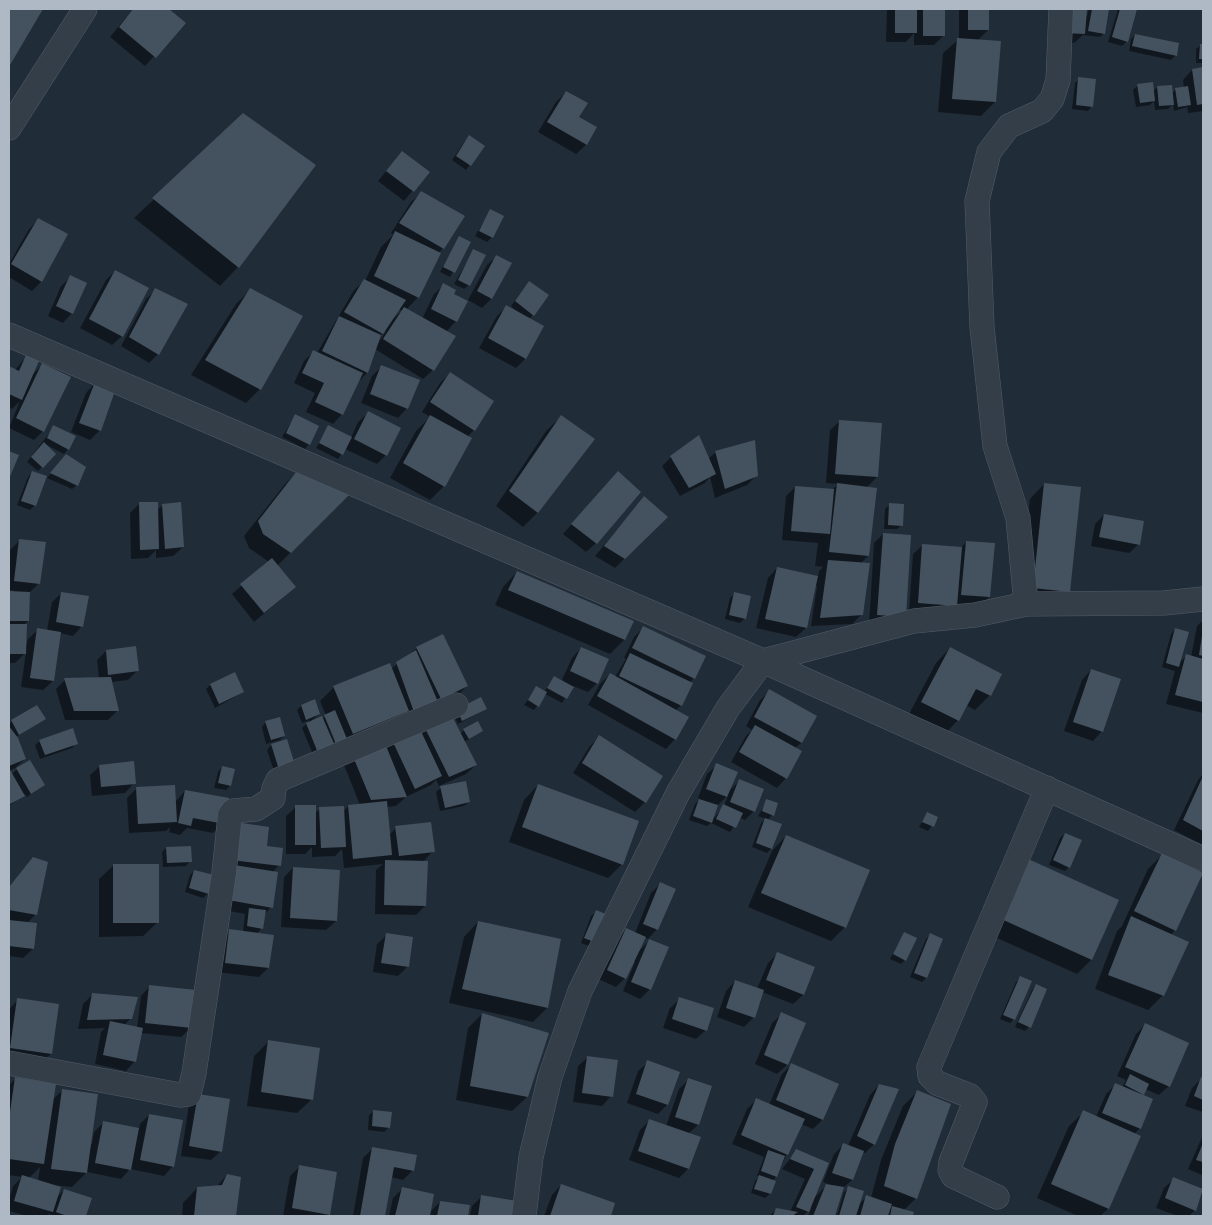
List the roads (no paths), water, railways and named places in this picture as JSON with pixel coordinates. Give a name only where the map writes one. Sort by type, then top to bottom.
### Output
[{"type":"street","points":[[9,128],[85,9]]},
{"type":"street","points":[[1026,604],[1018,518],[995,446],[982,327],[977,201],[989,152],[1010,126],[1042,111],[1052,99],[1058,80],[1061,9]]},
{"type":"street","points":[[9,335],[763,662],[1203,859]]},
{"type":"street","points":[[524,1216],[531,1157],[548,1086],[580,991],[678,793],[728,708],[763,662],[914,621],[975,615],[1026,604],[1164,603],[1203,599]]},
{"type":"street","points":[[9,1063],[180,1096],[188,1094],[194,1073],[224,873],[230,815],[233,811],[256,809],[272,798],[278,780],[456,705]]},
{"type":"street","points":[[997,1197],[953,1176],[950,1170],[951,1162],[975,1102],[970,1096],[937,1082],[930,1076],[929,1067],[1047,788]]}]
